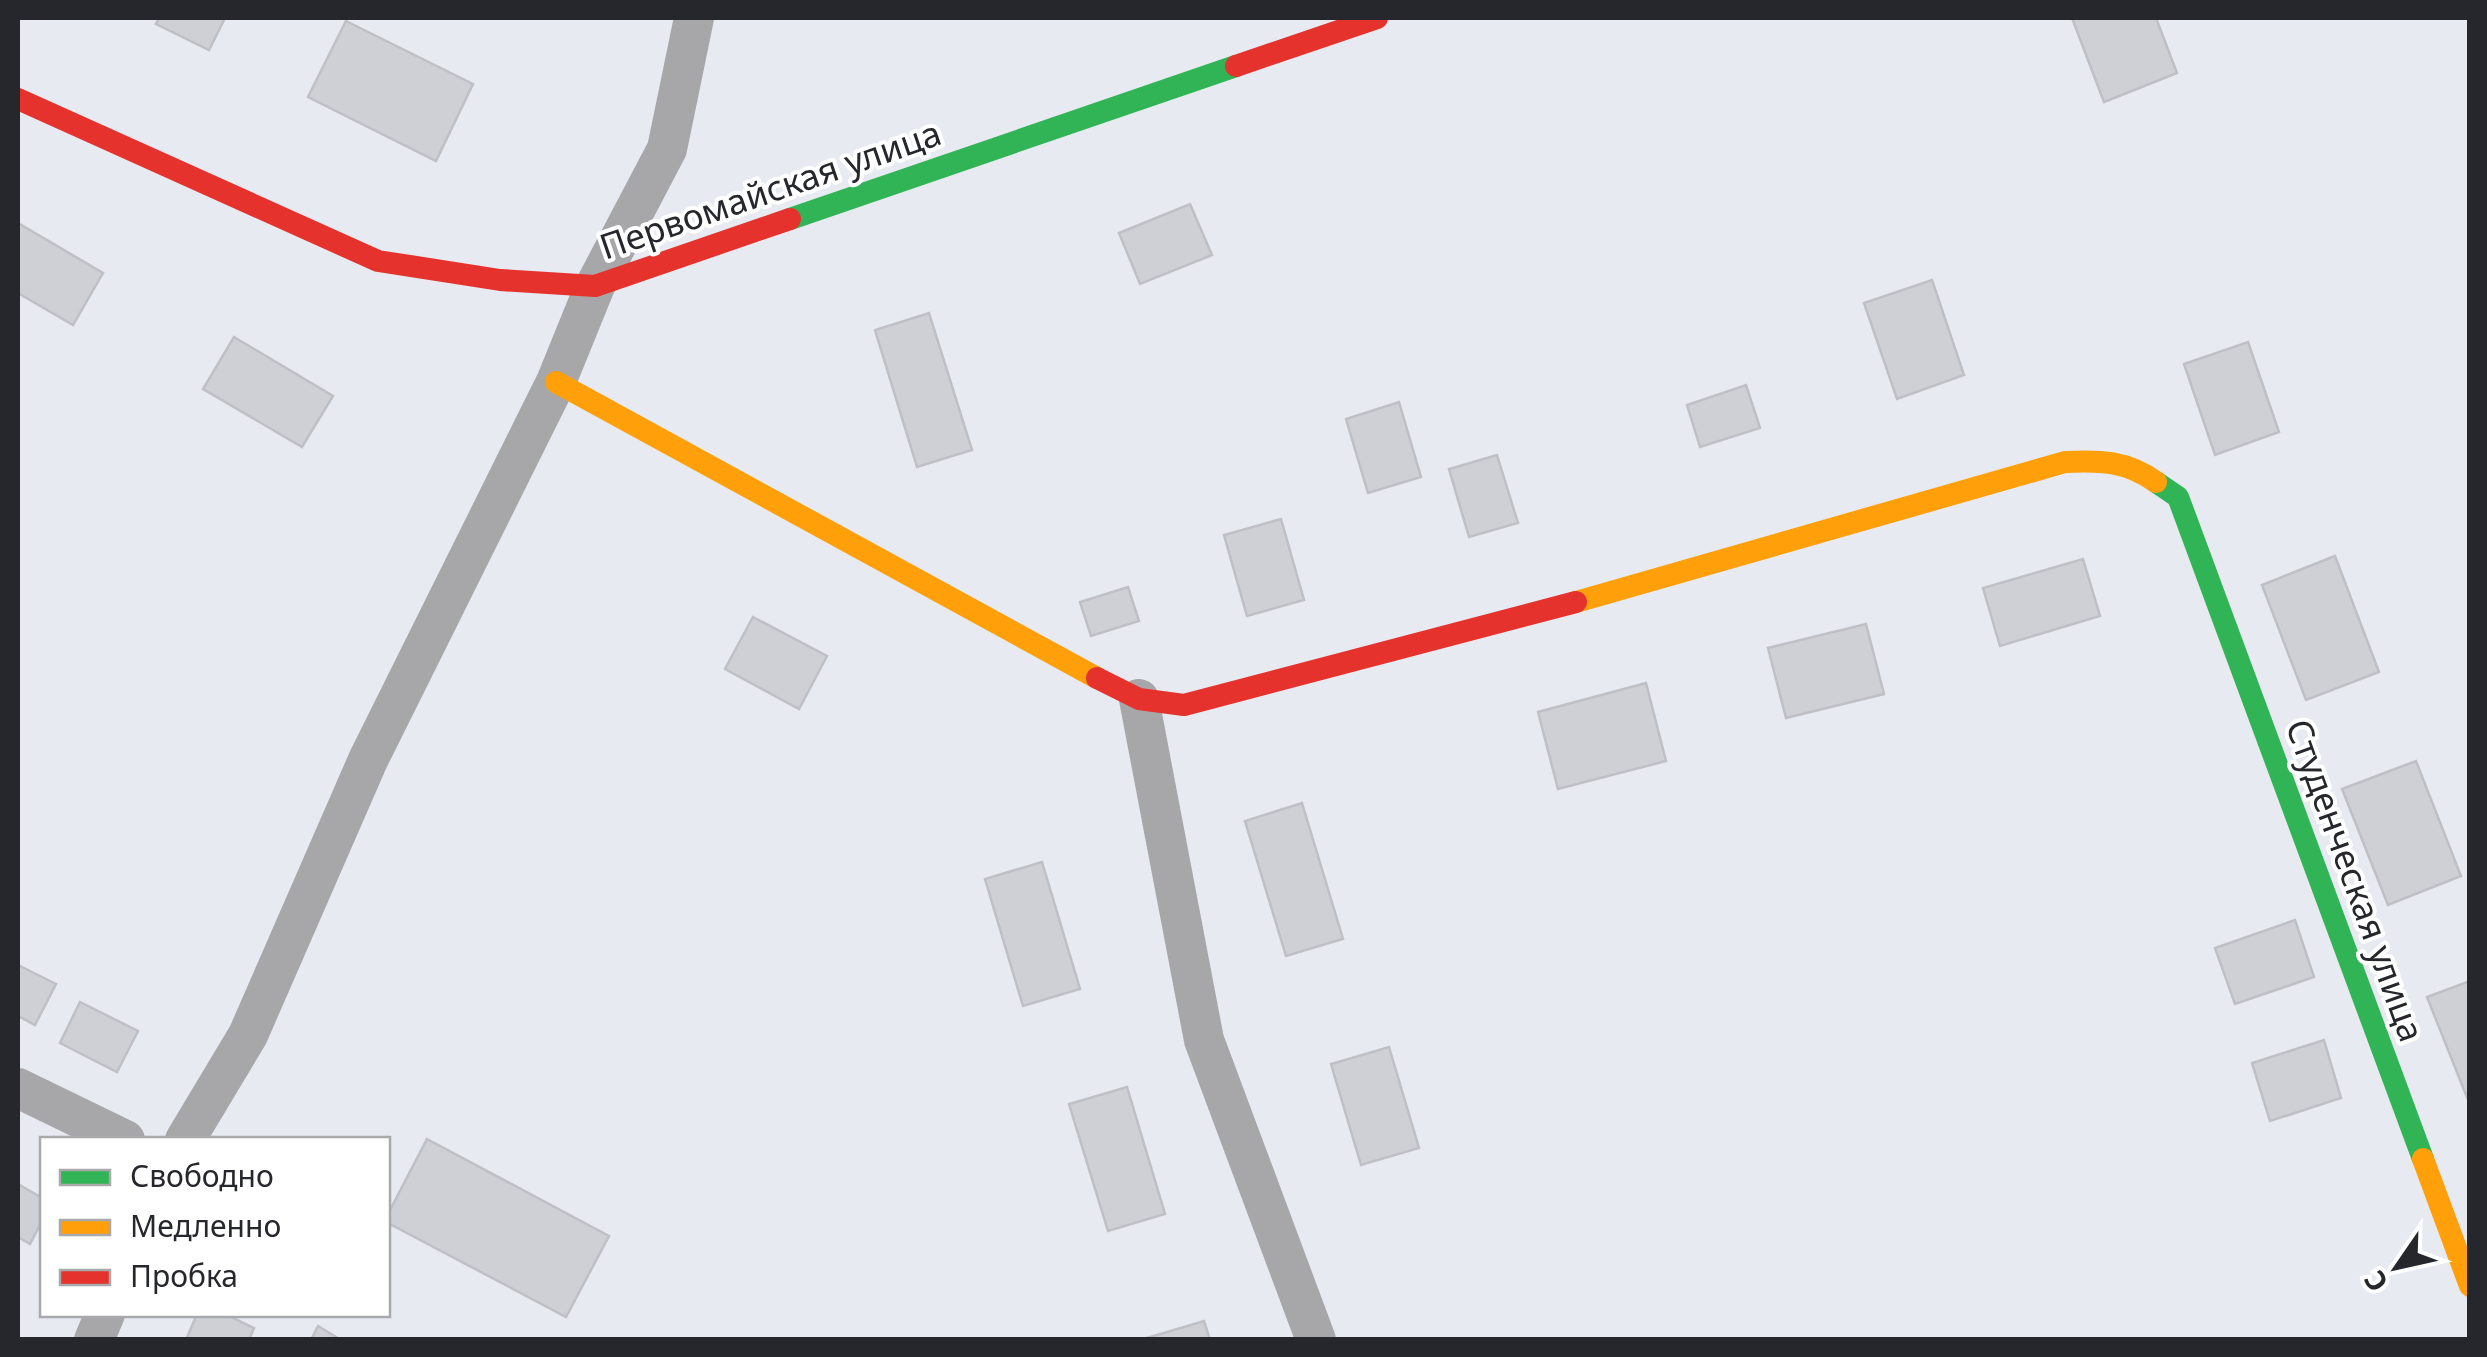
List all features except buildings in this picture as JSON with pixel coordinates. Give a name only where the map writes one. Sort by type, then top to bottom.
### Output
[{"type":"street","points":[[187,1137],[248,1035],[368,760],[556,382],[595,286],[667,149],[694,18]]},
{"type":"street","name":"Первомайская улица","points":[[18,99],[378,261],[500,280],[595,286],[1378,18]]},
{"type":"street","points":[[556,382],[1139,699],[1204,1040],[1316,1340]]},
{"type":"street","name":"Студенческая улица","points":[[1139,699],[1184,705],[1676,575],[2065,462],[2103,460],[2138,468],[2178,498],[2470,1286]]},
{"type":"street","points":[[18,1088],[119,1137]]},
{"type":"traffic: fast","points":[[790,219],[1236,66]]},
{"type":"traffic: fast","points":[[2156,482],[2178,497],[2423,1159]]},
{"type":"traffic: slow","points":[[556,382],[1097,678]]},
{"type":"traffic: slow","points":[[1576,602],[2065,462],[2113,463],[2156,482]]},
{"type":"traffic: slow","points":[[2423,1159],[2470,1286]]},
{"type":"traffic: jam","points":[[1236,66],[1377,18]]},
{"type":"traffic: jam","points":[[18,99],[378,261],[500,280],[595,286],[790,219]]},
{"type":"traffic: jam","points":[[1097,678],[1139,699],[1184,705],[1576,602]]}]
